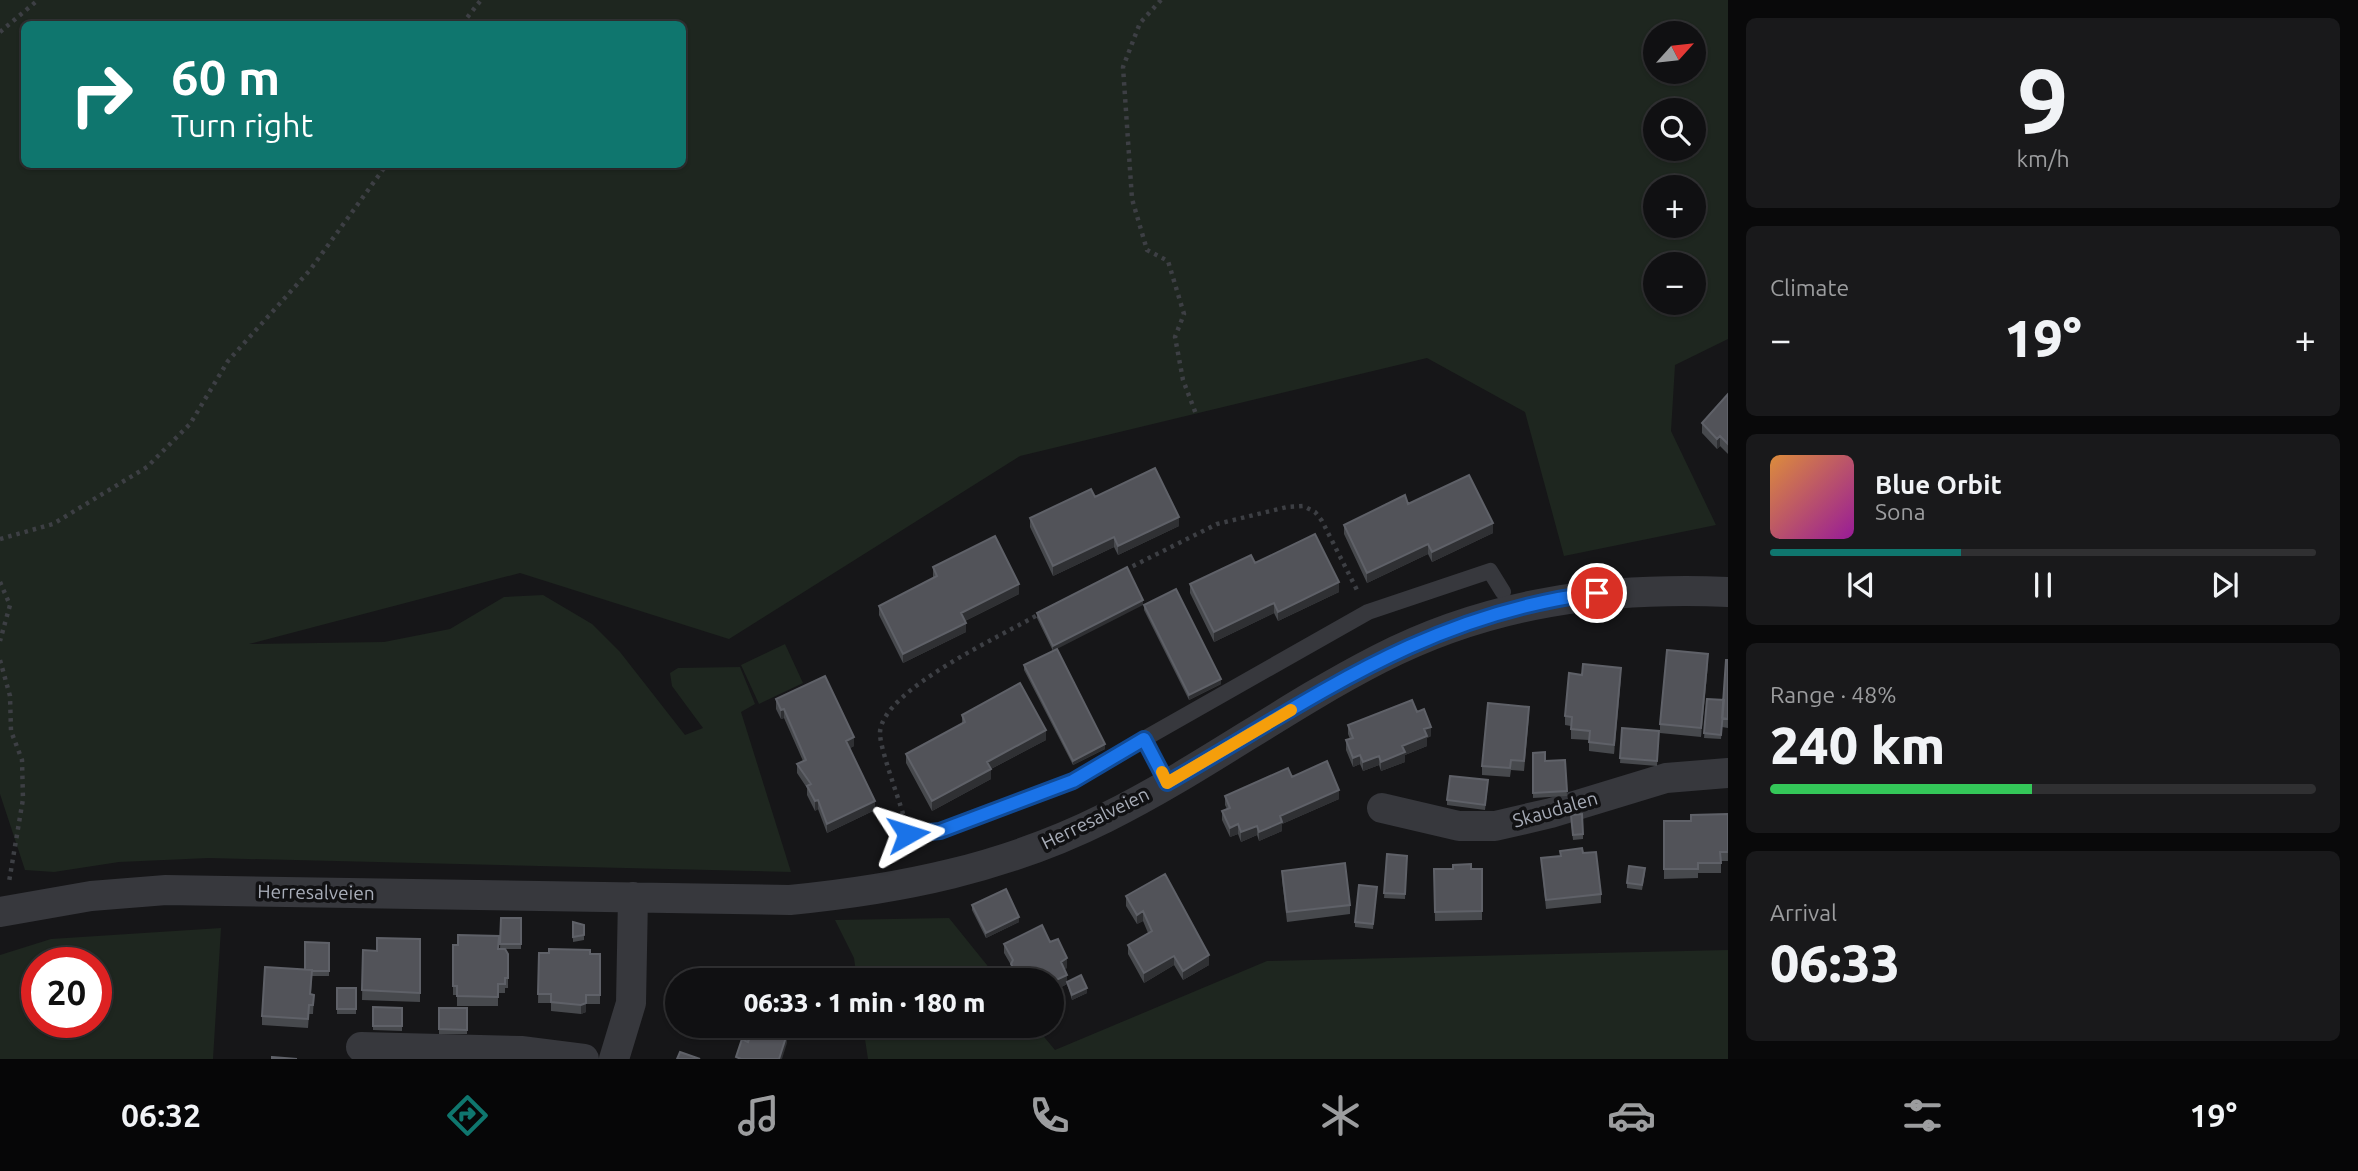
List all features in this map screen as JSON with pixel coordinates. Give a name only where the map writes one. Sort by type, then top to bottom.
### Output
[{"type":"street","name":"Herresalveien","points":[[4,902],[166,890],[790,900],[859,894],[981,868],[1106,817],[1337,681],[1392,653],[1460,624],[1543,603],[1603,593],[1728,592]]},
{"type":"street","name":"Skaudalen","points":[[1382,808],[1459,826],[1496,826],[1551,813],[1666,778],[1728,773]]},
{"type":"street","points":[[614,1059],[631,1003],[633,897]]},
{"type":"street","points":[[361,1047],[521,1051],[584,1059]]},
{"type":"lane","points":[[908,834],[940,831],[1073,781],[1121,751],[1368,612],[1490,571],[1503,592]]},
{"type":"lane","points":[[1144,739],[1167,783]]},
{"type":"path","points":[[0,32],[38,0]]},
{"type":"path","points":[[464,21],[481,0]]},
{"type":"path","points":[[1161,0],[1140,23],[1123,67],[1127,143],[1132,199],[1147,250],[1168,261],[1184,314],[1175,337],[1183,380],[1196,414]]},
{"type":"path","points":[[0,539],[53,524],[147,467],[190,424],[228,361],[310,270],[384,168]]},
{"type":"path","points":[[1122,571],[1217,524],[1287,507],[1303,506],[1315,512],[1322,521],[1368,612]]},
{"type":"path","points":[[0,582],[10,605],[0,641]]},
{"type":"path","points":[[908,834],[881,744],[882,722],[898,700],[933,674],[1043,612]]},
{"type":"path","points":[[0,660],[10,696],[11,731],[22,760],[23,799],[4,902]]},
{"type":"shaded area","points":[[0,0],[1728,0],[1728,339],[1675,365],[1671,431],[1716,525],[1564,556],[1525,412],[1427,358],[1020,456],[729,639],[520,573],[249,644],[384,642],[450,629],[504,597],[543,595],[592,624],[620,652],[685,735],[703,728],[672,686],[670,673],[678,668],[740,667],[755,704],[741,712],[791,872],[209,858],[119,862],[54,872],[25,870],[0,794]]},
{"type":"shaded area","points":[[785,644],[803,683],[759,704],[741,665]]},
{"type":"shaded area","points":[[949,918],[989,968],[855,968],[854,958],[835,920]]},
{"type":"shaded area","points":[[221,928],[213,1059],[0,1059],[0,955],[21,948],[21,1038],[112,1038],[112,947],[26,947],[51,939]]},
{"type":"shaded area","points":[[1728,950],[1728,1059],[868,1059],[865,1038],[1045,1038],[1055,1050],[1267,961]]},
{"type":"building","points":[[1728,394],[1728,444],[1720,436],[1717,439],[1702,423]]},
{"type":"building","points":[[1155,468],[1179,517],[1118,546],[1114,537],[1053,566],[1030,518],[1091,489],[1095,497]]},
{"type":"building","points":[[1469,475],[1493,523],[1432,552],[1428,544],[1367,573],[1344,525],[1405,495],[1408,504]]},
{"type":"building","points":[[1315,534],[1339,582],[1278,612],[1274,603],[1214,632],[1190,584],[1251,555],[1255,563]]},
{"type":"building","points":[[995,536],[1019,584],[961,613],[966,623],[903,654],[879,606],[937,576],[933,567]]},
{"type":"building","points":[[1127,567],[1143,600],[1053,646],[1037,613]]},
{"type":"building","points":[[1176,589],[1221,679],[1189,695],[1144,605]]},
{"type":"building","points":[[1057,649],[1105,744],[1073,761],[1024,665]]},
{"type":"building","points":[[1667,650],[1708,654],[1701,728],[1660,724]]},
{"type":"building","points":[[1728,660],[1728,719],[1722,718]]},
{"type":"building","points":[[1583,664],[1621,668],[1614,745],[1589,742],[1590,731],[1571,729],[1572,717],[1565,716],[1569,673],[1582,675]]},
{"type":"building","points":[[825,676],[854,737],[846,741],[875,801],[827,824],[818,800],[815,801],[807,786],[811,784],[797,764],[806,760],[784,709],[781,710],[776,699]]},
{"type":"building","points":[[1020,683],[1046,730],[987,762],[991,769],[932,801],[906,754],[965,722],[962,715]]},
{"type":"building","points":[[1707,699],[1724,700],[1721,735],[1704,733]]},
{"type":"building","points":[[1412,700],[1417,712],[1424,709],[1431,727],[1424,729],[1427,736],[1402,746],[1405,752],[1381,762],[1379,756],[1363,762],[1360,755],[1353,758],[1346,740],[1353,738],[1348,725]]},
{"type":"building","points":[[1488,703],[1529,707],[1524,761],[1511,760],[1510,768],[1482,766]]},
{"type":"building","points":[[1622,728],[1659,731],[1657,761],[1620,758]]},
{"type":"building","points":[[1545,752],[1545,761],[1565,760],[1567,791],[1533,793],[1533,753]]},
{"type":"building","points":[[1327,761],[1339,790],[1280,816],[1282,822],[1259,832],[1257,826],[1241,832],[1238,824],[1230,828],[1222,811],[1230,808],[1225,796],[1288,768],[1292,777]]},
{"type":"building","points":[[1450,776],[1488,780],[1485,805],[1447,800]]},
{"type":"building","points":[[1582,814],[1583,834],[1573,835],[1571,815]]},
{"type":"building","points":[[1728,814],[1728,852],[1720,852],[1721,863],[1698,863],[1698,869],[1664,869],[1664,821],[1691,821],[1691,815]]},
{"type":"building","points":[[1582,848],[1583,853],[1596,852],[1601,894],[1546,900],[1541,858],[1561,856],[1560,851]]},
{"type":"building","points":[[1387,854],[1407,856],[1405,894],[1384,893]]},
{"type":"building","points":[[1345,863],[1350,905],[1287,912],[1282,871]]},
{"type":"building","points":[[1471,864],[1471,869],[1482,869],[1482,911],[1435,912],[1434,869],[1453,869],[1453,865]]},
{"type":"building","points":[[1629,866],[1645,868],[1642,885],[1627,883]]},
{"type":"building","points":[[1165,874],[1209,955],[1183,971],[1174,956],[1144,973],[1128,945],[1152,931],[1143,911],[1137,915],[1126,896]]},
{"type":"building","points":[[1359,885],[1377,887],[1373,924],[1355,922]]},
{"type":"building","points":[[1006,889],[1019,917],[986,933],[972,905]]},
{"type":"building","points":[[501,918],[521,918],[521,944],[500,944]]},
{"type":"building","points":[[573,922],[584,925],[584,935],[573,937]]},
{"type":"building","points":[[1042,925],[1050,942],[1058,939],[1067,958],[1061,962],[1064,968],[1013,968],[1011,964],[1013,960],[1004,944]]},
{"type":"building","points":[[458,935],[499,936],[498,949],[505,949],[508,954],[508,978],[505,978],[505,984],[498,984],[498,997],[457,996],[457,986],[453,986],[453,945],[458,945]]},
{"type":"building","points":[[377,938],[420,939],[420,993],[362,990],[363,950],[377,951]]},
{"type":"building","points":[[305,942],[329,943],[329,971],[305,970]]},
{"type":"building","points":[[549,949],[590,950],[590,954],[600,954],[600,995],[586,995],[586,1003],[581,1005],[551,1002],[551,994],[538,994],[539,953],[549,953]]},
{"type":"building","points":[[265,967],[312,970],[310,994],[314,995],[313,1005],[309,1005],[308,1019],[262,1016]]},
{"type":"building","points":[[1081,975],[1087,988],[1072,995],[1067,982]]},
{"type":"building","points":[[337,988],[356,988],[356,1009],[337,1009]]},
{"type":"building","points":[[373,1007],[402,1008],[402,1026],[373,1026]]},
{"type":"building","points":[[439,1008],[467,1008],[467,1030],[439,1029]]},
{"type":"building","points":[[750,1038],[786,1038],[779,1059],[736,1057],[742,1039],[748,1042]]},
{"type":"building","points":[[680,1052],[700,1059],[677,1059]]},
{"type":"slow traffic","points":[[1162,772],[1167,783],[1291,710]]},
{"type":"route","points":[[908,834],[940,831],[1073,781],[1144,739],[1167,783],[1382,657],[1460,624],[1509,610],[1597,593]]}]
